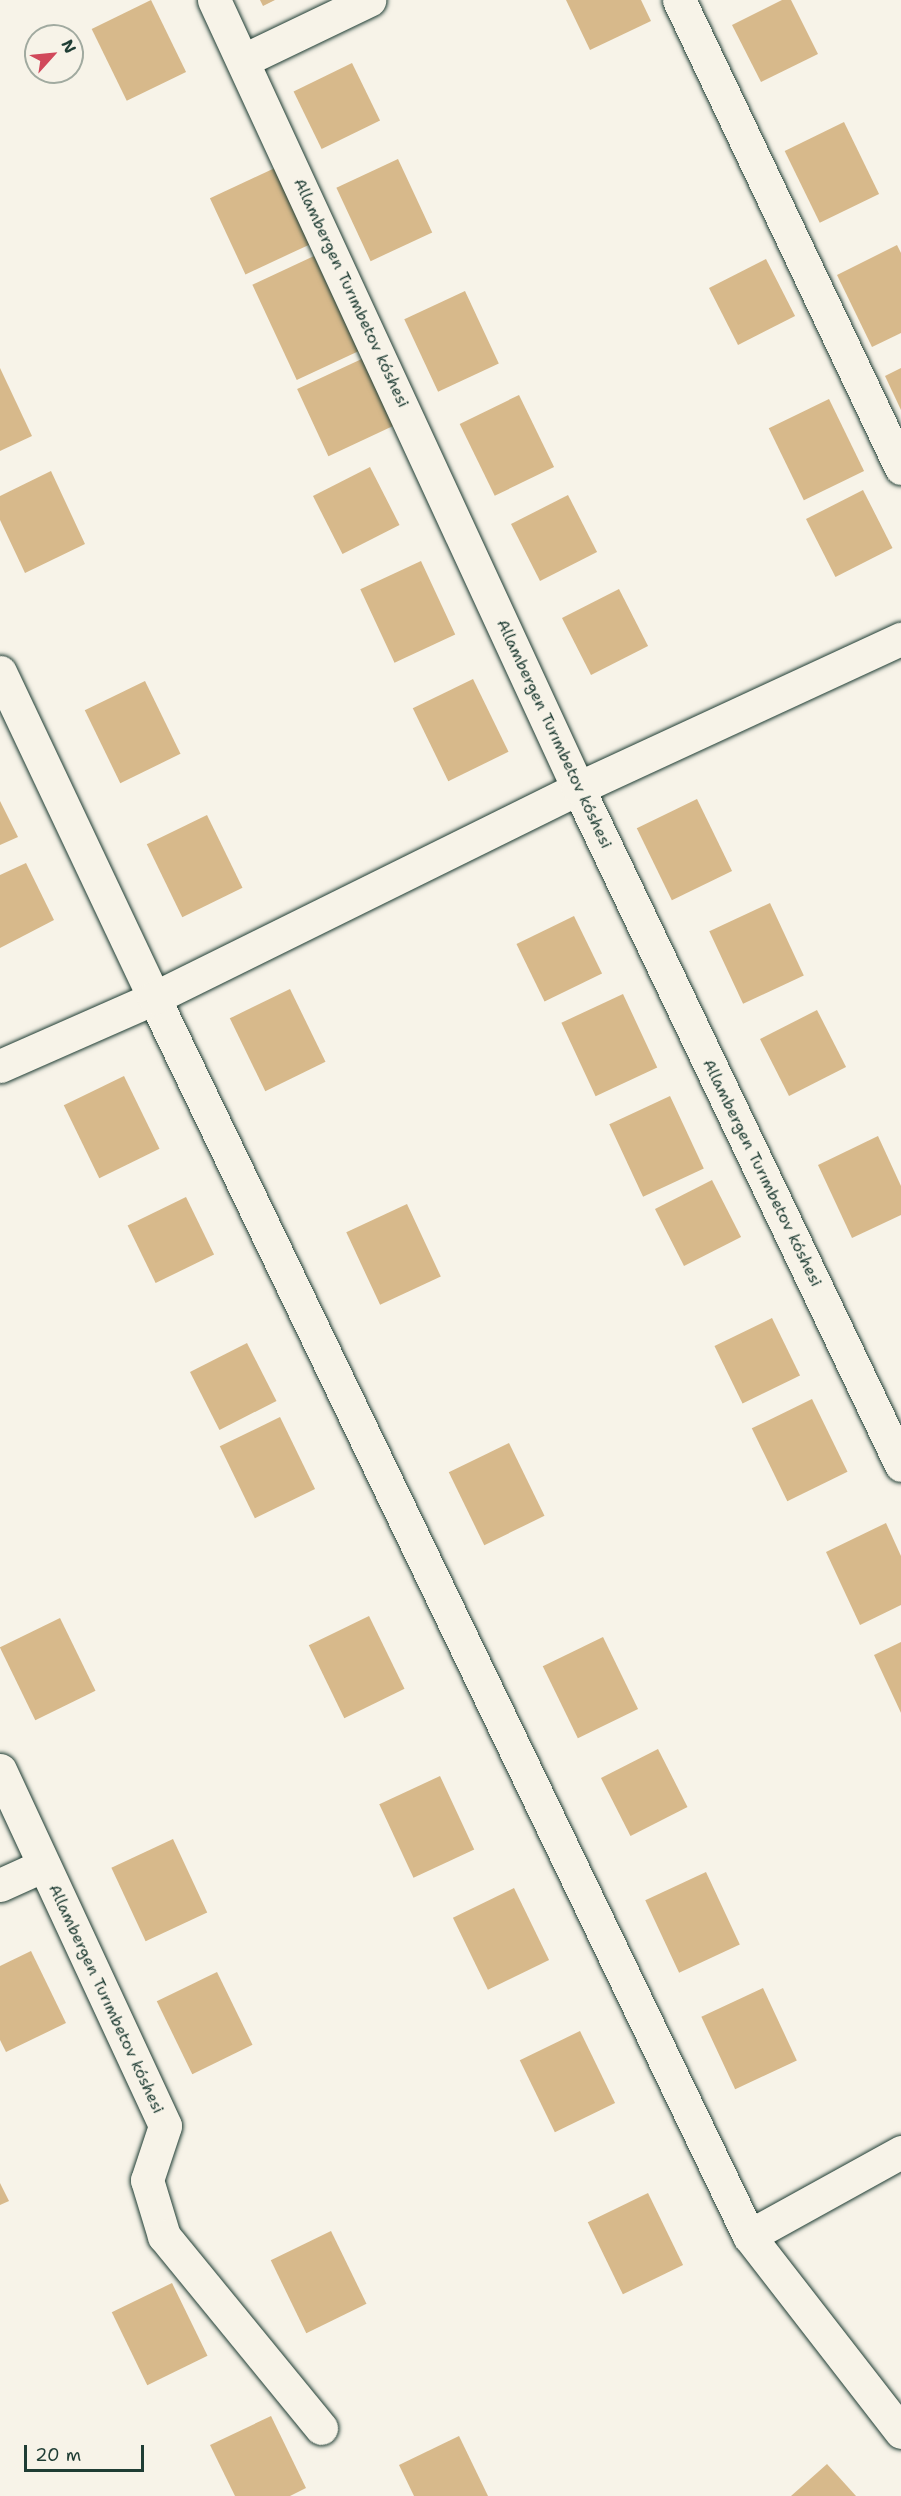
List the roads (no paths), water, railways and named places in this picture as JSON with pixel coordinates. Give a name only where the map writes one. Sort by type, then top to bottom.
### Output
[{"type":"street","name":"Allambergen Turımbetov kóshesi","points":[[214,0],[244,60],[578,788],[901,1465]]},
{"type":"street","points":[[244,60],[369,0]]},
{"type":"street","points":[[679,0],[901,468]]},
{"type":"street","points":[[0,1066],[154,998],[578,788],[901,639]]},
{"type":"street","points":[[0,672],[154,998],[749,2236],[901,2432]]},
{"type":"street","name":"Allambergen Turımbetov kóshesi","points":[[0,1770],[165,2126],[147,2180],[164,2236],[321,2428]]},
{"type":"street","points":[[0,1885],[44,1865]]},
{"type":"street","points":[[749,2236],[901,2152]]}]
